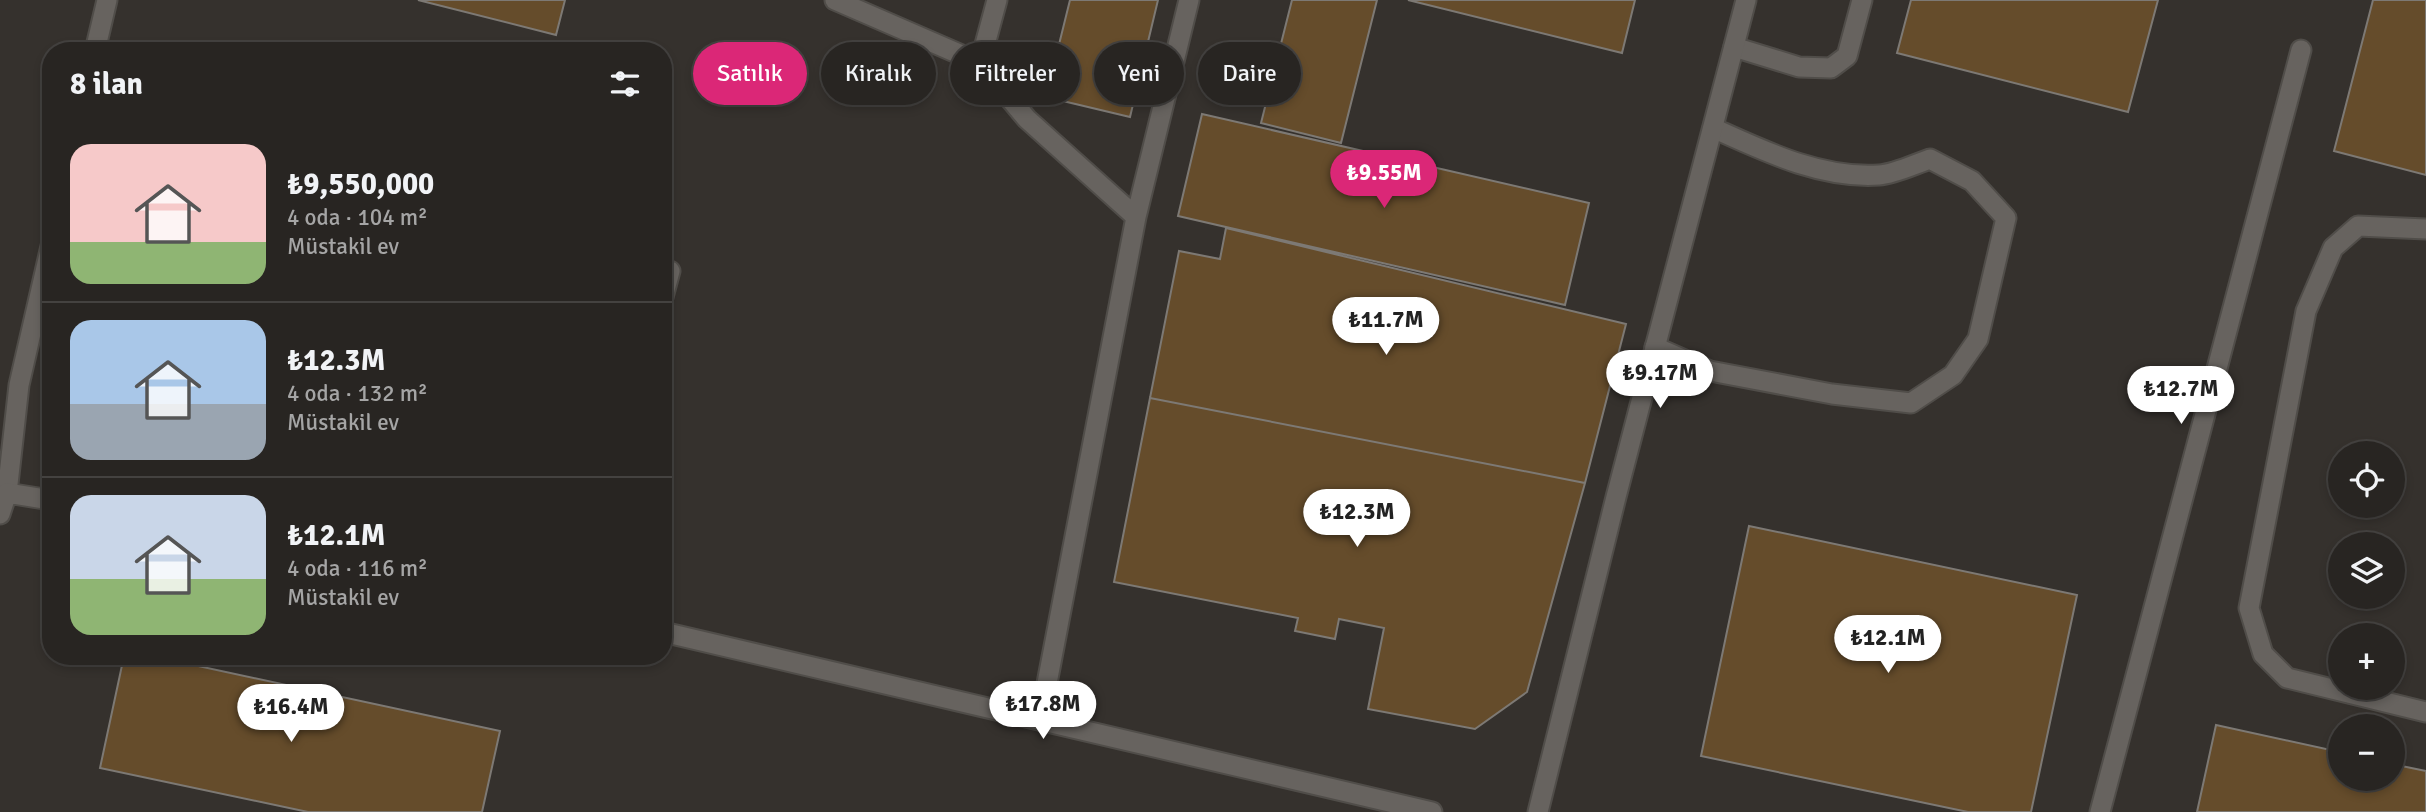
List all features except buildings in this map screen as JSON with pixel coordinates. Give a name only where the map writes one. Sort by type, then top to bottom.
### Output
[{"type":"street","points":[[97,42],[107,0]]},
{"type":"street","points":[[838,0],[950,50]]},
{"type":"street","points":[[986,42],[997,0]]},
{"type":"street","points":[[1040,720],[1136,217],[1189,0]]},
{"type":"street","points":[[1538,812],[1746,0]]},
{"type":"street","points":[[1734,47],[1799,68],[1830,68],[1847,56],[1862,0]]},
{"type":"street","points":[[2100,812],[2301,50]]},
{"type":"street","points":[[1015,105],[1027,119],[1136,217]]},
{"type":"street","points":[[1655,347],[1710,371],[1832,394],[1911,403],[1954,375],[1978,340],[2006,218],[1972,181],[1930,159],[1881,175],[1830,172],[1768,152],[1713,128]]},
{"type":"street","points":[[2426,229],[2358,226],[2333,248],[2306,311],[2249,608],[2263,654],[2287,678],[2426,712]]},
{"type":"street","points":[[0,514],[19,384],[42,285]]},
{"type":"street","points":[[4,492],[42,498]]},
{"type":"street","points":[[672,634],[1432,812]]}]
